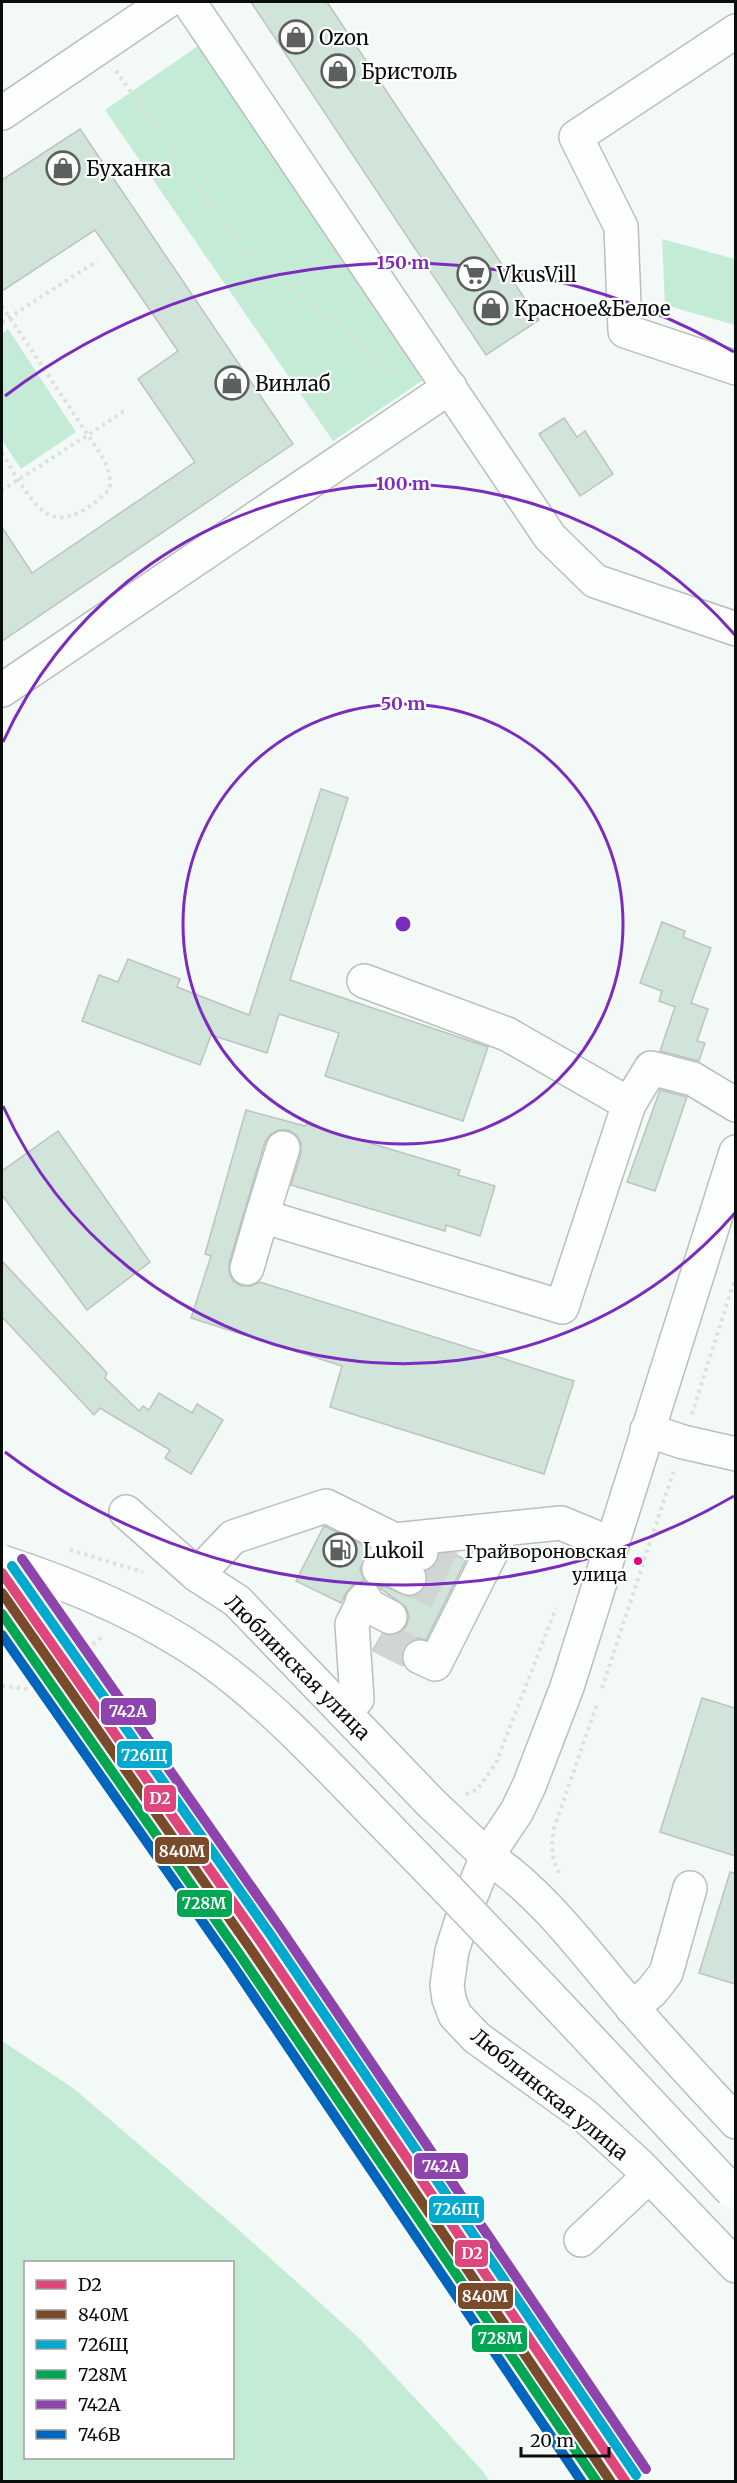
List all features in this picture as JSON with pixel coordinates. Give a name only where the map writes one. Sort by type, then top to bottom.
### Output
[{"type":"main road","points":[[2,113],[166,2]]},
{"type":"main road","points":[[189,2],[440,394],[550,537],[596,581],[735,629]]},
{"type":"main road","points":[[735,31],[576,137],[621,227],[625,331],[735,368]]},
{"type":"main road","points":[[2,690],[440,394]]},
{"type":"main road","points":[[364,981],[507,1034],[630,1104]]},
{"type":"main road","points":[[262,1216],[562,1307],[630,1104],[651,1068],[693,1079],[735,1105]]},
{"type":"main road","points":[[247,1268],[283,1148]]},
{"type":"main road","points":[[487,1857],[517,1811],[529,1786],[567,1687],[735,1152]]},
{"type":"main road","points":[[648,1430],[683,1442],[735,1454]]},
{"type":"main road","points":[[193,1572],[233,1537],[326,1506],[397,1561],[503,1529],[561,1523],[612,1544]]},
{"type":"main road","name":"Люблинская улица","points":[[126,1512],[193,1572],[237,1601],[432,1804],[487,1857],[513,1874],[544,1904],[632,2008],[735,2120]]},
{"type":"main road","points":[[432,1646],[463,1589],[503,1529]]},
{"type":"main road","points":[[2,1562],[46,1576],[106,1600],[147,1621],[205,1657],[252,1694],[299,1738],[429,1870],[734,2193]]},
{"type":"main road","points":[[344,1711],[357,1699],[370,1616]]},
{"type":"main road","name":"Люблинская улица","points":[[487,1857],[463,1916],[452,1951],[447,1985],[455,2015],[477,2038],[584,2115],[649,2176],[735,2266]]},
{"type":"main road","points":[[632,2008],[652,1991],[666,1973],[690,1888]]},
{"type":"main road","points":[[581,2241],[649,2176]]},
{"type":"path","points":[[113,68],[244,252],[440,394]]},
{"type":"path","points":[[2,322],[97,261]]},
{"type":"path","points":[[2,306],[88,435],[111,474],[110,488],[96,503],[77,513],[57,517],[43,511],[18,479],[2,453]]},
{"type":"path","points":[[2,490],[126,410]]},
{"type":"path","points":[[560,1877],[553,1860],[551,1843],[554,1828],[645,1565],[735,1275]]},
{"type":"path","points":[[69,1550],[147,1573],[193,1572]]},
{"type":"path","points":[[2,1624],[42,1681]]},
{"type":"path","points":[[2,1686],[28,1689],[66,1666]]},
{"type":"green space","points":[[201,44],[429,376],[333,441],[105,110]]},
{"type":"green space","points":[[662,239],[735,259],[735,325],[665,305]]},
{"type":"green space","points":[[8,329],[76,432],[21,469],[2,440],[2,334]]},
{"type":"green space","points":[[2,2041],[73,2088],[232,2224],[359,2338],[490,2481],[2,2481]]},
{"type":"building","points":[[251,2],[327,2],[539,320],[486,355]]},
{"type":"building","points":[[80,129],[293,444],[2,641],[2,527],[32,573],[195,462],[138,379],[178,351],[95,230],[2,291],[2,180]]},
{"type":"building","points":[[564,418],[577,437],[585,431],[613,474],[580,496],[539,434]]},
{"type":"building","points":[[321,789],[348,798],[290,980],[488,1047],[463,1121],[325,1076],[339,1033],[279,1014],[267,1053],[211,1035],[200,1065],[82,1021],[99,975],[118,982],[128,959],[180,979],[177,987],[249,1015]]},
{"type":"building","points":[[662,922],[685,931],[683,937],[711,948],[691,1003],[708,1009],[697,1041],[705,1043],[699,1061],[660,1051],[675,1007],[659,1001],[662,991],[640,983]]},
{"type":"building","points":[[660,1090],[687,1097],[655,1191],[627,1182]]},
{"type":"building","points":[[246,1110],[305,1126],[306,1124],[460,1170],[458,1175],[495,1186],[480,1236],[446,1225],[445,1231],[291,1185],[301,1154],[301,1143],[297,1136],[289,1130],[278,1130],[265,1142],[229,1263],[229,1272],[233,1281],[241,1286],[251,1286],[260,1282],[574,1381],[544,1474],[330,1407],[342,1366],[191,1318],[211,1256],[205,1254]]},
{"type":"building","points":[[58,1131],[150,1262],[87,1310],[2,1195],[2,1171]]},
{"type":"building","points":[[2,1261],[107,1373],[105,1378],[139,1411],[143,1406],[149,1410],[159,1393],[192,1413],[197,1404],[223,1420],[191,1474],[165,1458],[170,1450],[100,1408],[94,1415],[2,1317]]},
{"type":"building","name":"Lukoil","points":[[324,1526],[369,1548],[360,1569],[364,1580],[354,1584],[341,1603],[296,1581]]},
{"type":"building","points":[[452,1553],[466,1560],[426,1640],[418,1638],[409,1642],[403,1650],[401,1658],[403,1665],[373,1650],[382,1634],[391,1636],[399,1633],[406,1626],[409,1617],[406,1607],[380,1588],[384,1586],[410,1597],[419,1594],[426,1586],[428,1577],[426,1571],[437,1562],[439,1554]]},
{"type":"building","points":[[702,1698],[735,1708],[735,1856],[660,1832]]},
{"type":"building","points":[[730,1872],[735,1873],[735,1984],[699,1973]]},
{"type":"tunnel","points":[[421,1553],[461,1573]]},
{"type":"tunnel","points":[[409,1578],[449,1598]]},
{"type":"tunnel","points":[[380,1637],[420,1657]]},
{"type":"transit line","name":"742А","points":[[22,1559],[280,1928],[646,2469]]},
{"type":"transit line","name":"726Щ","points":[[12,1566],[270,1934],[636,2475]]},
{"type":"transit line","name":"D2","points":[[2,1573],[260,1941],[626,2482]]},
{"type":"transit line","name":"840М","points":[[2,1593],[250,1948],[611,2482]]},
{"type":"transit line","name":"728М","points":[[2,1614],[240,1955],[597,2482]]},
{"type":"transit line","name":"746В","points":[[2,1635],[230,1961],[582,2482]]},
{"type":"place","name":"Ozon","points":[[296,37]]},
{"type":"place","name":"Бристоль","points":[[338,71]]},
{"type":"place","name":"Буханка","points":[[63,168]]},
{"type":"place","name":"VkusVill","points":[[474,274]]},
{"type":"place","name":"Красное&Белое","points":[[491,308]]},
{"type":"place","name":"Винлаб","points":[[232,383]]},
{"type":"place","name":"Lukoil","points":[[340,1550]]},
{"type":"place","name":"Грайвороновская улица","points":[[638,1561]]}]
